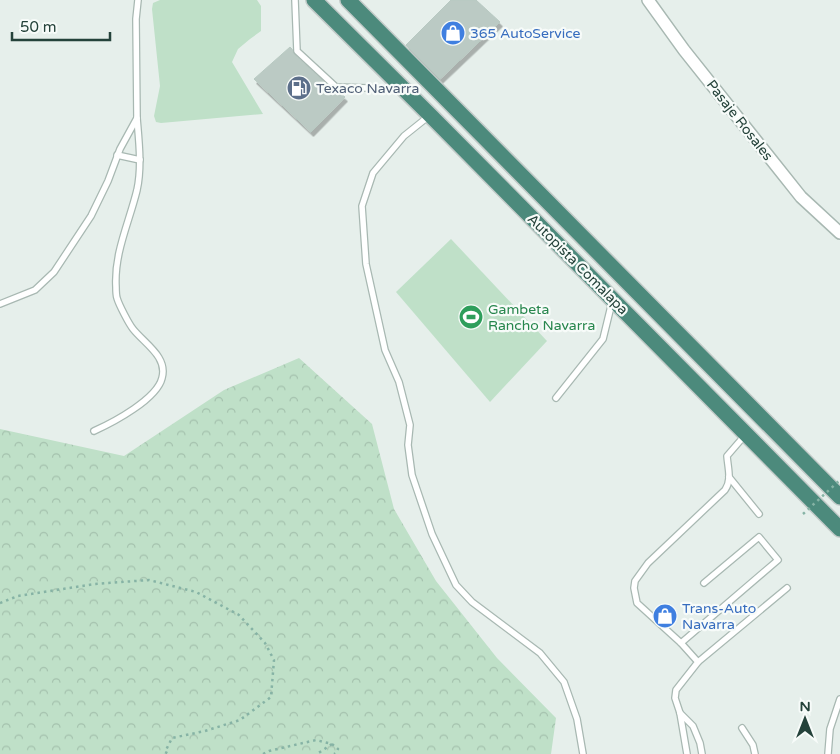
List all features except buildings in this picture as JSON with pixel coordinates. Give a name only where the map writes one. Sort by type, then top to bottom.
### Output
[{"type":"highway","name":"Autopista Comalapa","points":[[314,0],[840,529]]},
{"type":"highway","name":"Autopista Comalapa","points":[[348,0],[840,497]]},
{"type":"street","name":"Pasaje Rosales","points":[[648,0],[684,50],[801,197],[840,233]]},
{"type":"lane","points":[[94,430],[111,423],[151,396],[162,381],[164,370],[160,358],[132,328],[117,298],[115,273],[117,258],[137,190],[140,160],[137,118],[136,19],[138,0]]},
{"type":"lane","points":[[295,0],[297,51],[336,86],[404,89]]},
{"type":"lane","points":[[430,115],[404,136],[373,173],[362,206],[366,264],[386,350],[399,382],[410,425],[408,444],[412,475],[432,534],[456,585],[472,602],[540,653],[564,682],[577,719],[583,754]]},
{"type":"lane","points":[[0,304],[35,290],[54,272],[91,216],[108,181],[117,155],[137,118]]},
{"type":"lane","points":[[117,155],[140,160]]},
{"type":"lane","points":[[556,398],[602,339],[613,300]]},
{"type":"lane","points":[[698,662],[637,603],[634,588],[635,581],[648,563],[728,485],[727,456],[746,434]]},
{"type":"lane","points":[[729,477],[759,514]]},
{"type":"lane","points":[[681,644],[778,560],[759,537],[704,583]]},
{"type":"lane","points":[[687,754],[680,713],[675,698],[676,690],[698,662],[787,588]]},
{"type":"lane","points":[[828,754],[830,730],[840,699]]},
{"type":"lane","points":[[680,713],[693,726],[702,754]]},
{"type":"lane","points":[[742,728],[753,745],[755,754]]},
{"type":"path","points":[[803,514],[840,480]]},
{"type":"path","points":[[0,603],[18,596],[95,584],[149,580],[196,592],[239,615],[265,643],[274,660],[271,697],[240,720],[172,738],[165,752],[169,754]]},
{"type":"path","points":[[263,754],[316,740],[332,744],[338,750],[334,754]]},
{"type":"path","points":[[317,754],[332,744]]},
{"type":"green space","points":[[160,0],[257,0],[261,6],[261,31],[238,49],[232,62],[263,114],[156,122],[154,116],[160,86],[152,9],[153,3]]},
{"type":"green space","name":"Gambeta Rancho Navarra","points":[[451,239],[547,341],[490,402],[396,292]]},
{"type":"green space","points":[[299,358],[372,424],[394,509],[436,581],[497,658],[556,718],[551,754],[0,754],[0,429],[124,456],[224,390]]},
{"type":"place","name":"365 AutoService","points":[[453,33]]},
{"type":"place","name":"Texaco Navarra","points":[[299,88]]},
{"type":"place","name":"Gambeta Rancho Navarra","points":[[471,317]]},
{"type":"place","name":"Trans-Auto Navarra","points":[[665,616]]}]
